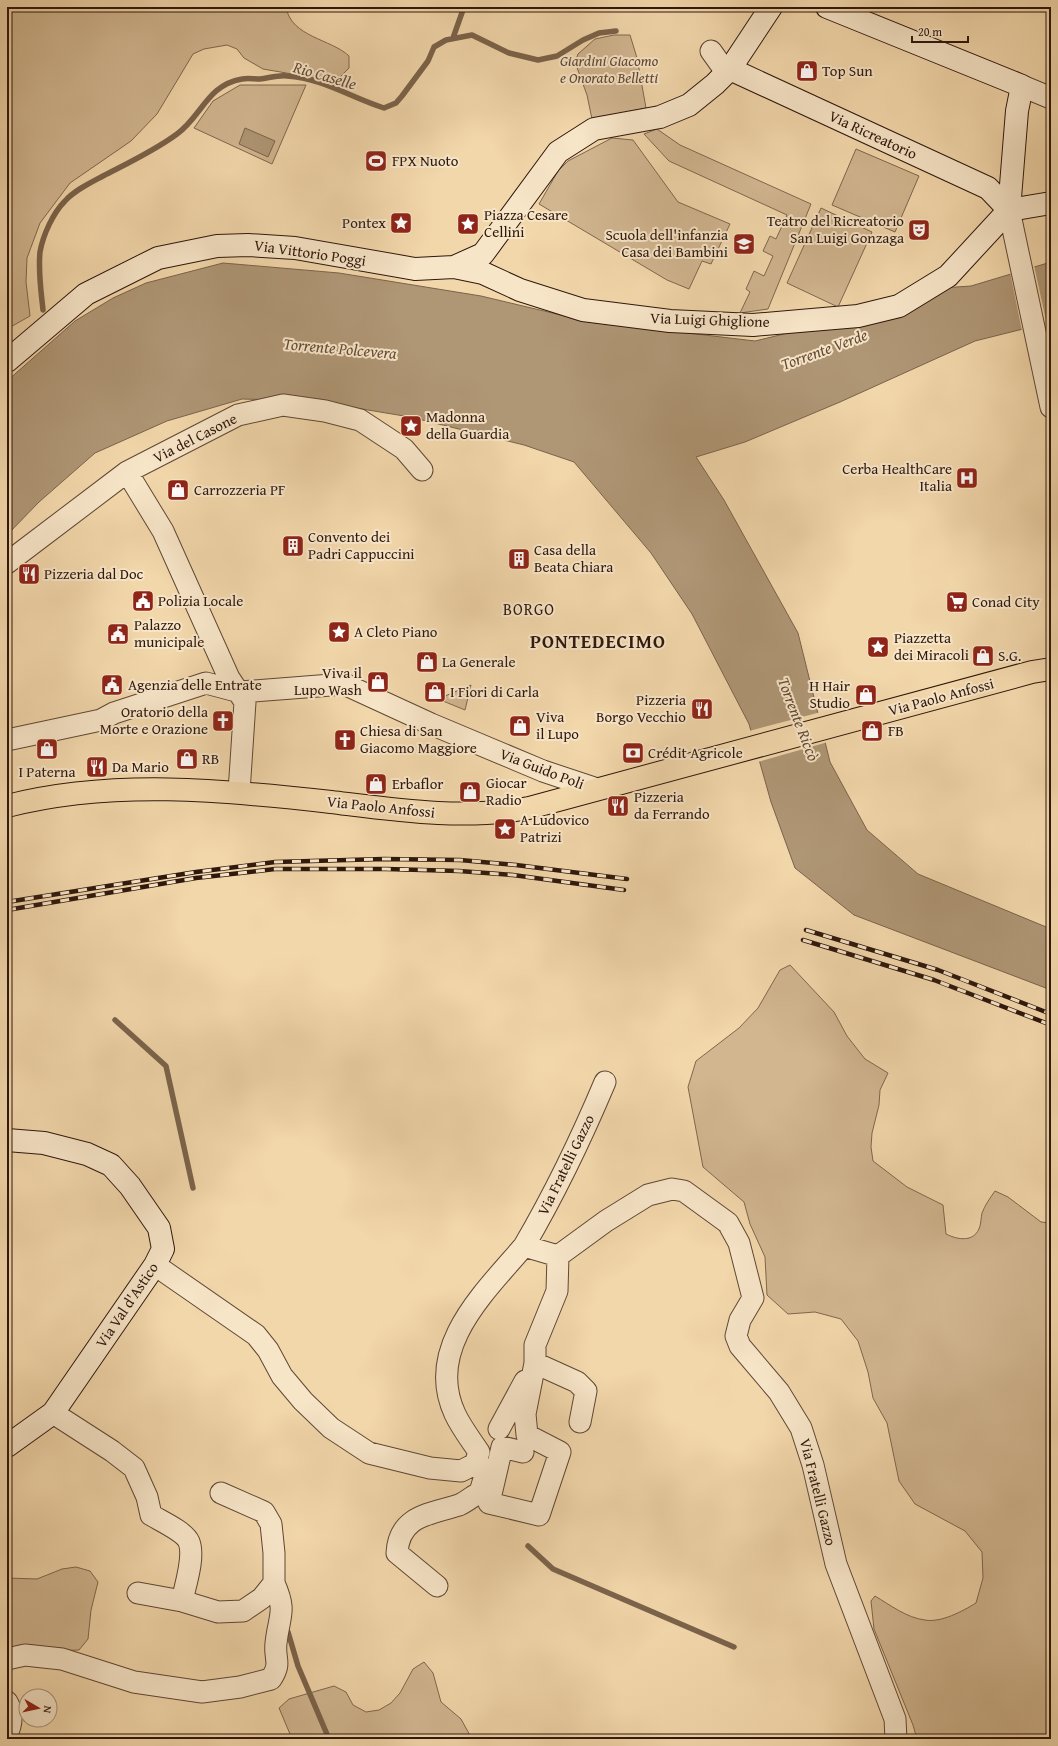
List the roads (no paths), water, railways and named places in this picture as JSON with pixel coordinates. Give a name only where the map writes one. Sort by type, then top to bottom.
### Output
[{"type":"main road","name":"Via Paolo Anfossi","points":[[7,806],[35,798],[88,792],[194,790],[239,792],[399,810],[499,814],[529,808],[831,725],[1032,672],[1051,669]]},
{"type":"street","points":[[454,266],[483,254],[558,152],[594,129],[660,117],[688,105],[715,84],[728,71],[771,7]]},
{"type":"street","points":[[827,7],[1051,98]]},
{"type":"street","points":[[711,51],[728,71]]},
{"type":"street","name":"Via Ricreatorio","points":[[728,71],[988,188],[1008,221]]},
{"type":"street","points":[[1022,86],[1017,111],[1008,221],[1037,341],[1051,408]]},
{"type":"street","points":[[1008,221],[1051,203]]},
{"type":"street","name":"Via Luigi Ghiglione","points":[[454,266],[483,273],[520,290],[583,310],[662,320],[753,325],[858,316],[899,306],[948,276],[1008,221]]},
{"type":"street","name":"Via Vittorio Poggi","points":[[7,361],[86,294],[158,258],[217,246],[248,244],[296,248],[415,269],[454,266]]},
{"type":"street","name":"Via del Casone","points":[[7,563],[127,472],[238,415],[283,405],[325,411],[360,420],[404,449],[422,470]]},
{"type":"street","points":[[127,472],[163,531],[229,678],[240,692],[245,702],[239,792]]},
{"type":"street","points":[[344,684],[366,676]]},
{"type":"street","name":"Via Guido Poli","points":[[7,740],[100,720],[114,713],[206,683],[240,692],[344,684],[445,730],[543,771],[597,789]]},
{"type":"street","name":"Via Fratelli Gazzo","points":[[161,1254],[256,1335],[268,1350],[282,1376],[302,1401],[331,1428],[369,1452],[430,1468],[461,1471],[475,1464],[479,1452],[455,1414],[447,1389],[447,1359],[452,1342],[477,1301],[524,1246],[547,1207],[573,1156],[605,1082]]},
{"type":"street","name":"Via Val d'Astico","points":[[7,1140],[44,1143],[87,1154],[111,1166],[130,1186],[159,1228],[161,1254],[53,1413],[7,1446]]},
{"type":"street","name":"Via Fratelli Gazzo","points":[[558,1256],[606,1221],[648,1195],[672,1189],[684,1191],[728,1223],[739,1243],[753,1298],[740,1320],[736,1336],[740,1346],[780,1392],[801,1428],[813,1465],[836,1564],[895,1719],[896,1739]]},
{"type":"street","points":[[523,1452],[502,1447],[489,1502],[539,1515],[560,1452],[527,1435],[525,1414],[535,1363],[535,1345],[557,1291],[559,1273],[558,1256],[524,1246]]},
{"type":"street","points":[[535,1363],[577,1382],[586,1391],[580,1422]]},
{"type":"street","points":[[498,1430],[535,1363]]},
{"type":"street","points":[[53,1413],[112,1451],[134,1468],[147,1497],[151,1515],[180,1532],[190,1542],[191,1560],[182,1601]]},
{"type":"street","points":[[437,1586],[397,1553],[397,1541],[402,1532],[412,1521],[424,1514],[460,1504],[480,1492],[487,1471],[489,1444],[463,1426]]},
{"type":"street","points":[[7,1659],[25,1655],[62,1659],[134,1682],[202,1692],[240,1687],[271,1679],[276,1671],[278,1659],[276,1645],[282,1616],[280,1598],[274,1583],[274,1554],[271,1524],[264,1512],[221,1493]]},
{"type":"street","points":[[138,1593],[182,1601],[218,1612],[243,1612],[262,1598],[274,1583]]},
{"type":"street","points":[[7,1702],[11,1709],[10,1726],[7,1734]]},
{"type":"water","points":[[245,128],[275,141],[268,157],[239,144]]},
{"type":"water","points":[[1051,262],[1051,322],[975,341],[840,402],[745,442],[696,457],[724,500],[798,633],[830,762],[867,830],[918,874],[1051,929],[1051,990],[854,915],[795,868],[771,802],[749,724],[692,614],[651,553],[574,462],[524,445],[410,417],[314,401],[242,399],[167,421],[95,453],[39,502],[7,535],[7,381],[75,321],[113,298],[146,283],[223,263],[339,273],[481,296],[586,321],[755,341],[784,334],[912,290],[971,286]]},
{"type":"waterway","points":[[453,38],[464,7]]},
{"type":"waterway","name":"Rio Caselle","points":[[43,310],[39,259],[43,239],[56,212],[73,193],[150,151],[177,134],[186,127],[213,94],[230,82],[244,79],[260,79],[280,76],[312,80],[384,108],[396,103],[428,61],[434,47],[446,40],[472,35],[509,53],[538,60],[557,56],[583,40],[599,33],[616,31]]},
{"type":"waterway","points":[[115,1020],[166,1066],[193,1188]]},
{"type":"waterway","points":[[528,1546],[553,1569],[734,1647]]},
{"type":"waterway","points":[[288,1632],[298,1666],[329,1739]]},
{"type":"railway","points":[[7,902],[196,872],[275,862],[384,859],[460,860],[516,865],[627,879]]},
{"type":"railway","points":[[7,910],[196,878],[275,869],[386,869],[459,871],[513,875],[624,890]]},
{"type":"railway","points":[[806,930],[938,970],[1051,1014]]},
{"type":"railway","points":[[803,940],[934,980],[1051,1025]]},
{"type":"place","name":"Top Sun","points":[[807,71]]},
{"type":"place","name":"FPX Nuoto","points":[[376,161]]},
{"type":"place","name":"Pontex","points":[[401,223]]},
{"type":"place","name":"Piazza Cesare Cellini","points":[[468,224]]},
{"type":"place","name":"Teatro del Ricreatorio San Luigi Gonzaga","points":[[919,230]]},
{"type":"place","name":"Scuola dell'infanzia Casa dei Bambini","points":[[744,244]]},
{"type":"place","name":"Madonna della Guardia","points":[[411,426]]},
{"type":"place","name":"Cerba HealthCare Italia","points":[[967,478]]},
{"type":"place","name":"Carrozzeria PF","points":[[178,490]]},
{"type":"place","name":"Convento dei Padri Cappuccini","points":[[293,546]]},
{"type":"place","name":"Casa della Beata Chiara","points":[[519,559]]},
{"type":"place","name":"Pizzeria dal Doc","points":[[29,574]]},
{"type":"place","name":"Polizia Locale","points":[[143,601]]},
{"type":"place","name":"Conad City","points":[[957,602]]},
{"type":"place","name":"A Cleto Piano","points":[[339,632]]},
{"type":"place","name":"Palazzo municipale","points":[[118,634]]},
{"type":"place","name":"Piazzetta dei Miracoli","points":[[878,647]]},
{"type":"place","name":"S.G.","points":[[983,656]]},
{"type":"place","name":"La Generale","points":[[427,662]]},
{"type":"place","name":"Viva il Lupo Wash","points":[[378,682]]},
{"type":"place","name":"Agenzia delle Entrate","points":[[112,685]]},
{"type":"place","name":"I Fiori di Carla","points":[[435,692]]},
{"type":"place","name":"H Hair Studio","points":[[866,695]]},
{"type":"place","name":"Pizzeria Borgo Vecchio","points":[[702,709]]},
{"type":"place","name":"Oratorio della Morte e Orazione","points":[[223,721]]},
{"type":"place","name":"Viva il Lupo","points":[[520,726]]},
{"type":"place","name":"FB","points":[[872,731]]},
{"type":"place","name":"Chiesa di San Giacomo Maggiore","points":[[345,740]]},
{"type":"place","name":"I Paterna","points":[[47,749]]},
{"type":"place","name":"Crédit Agricole","points":[[633,753]]},
{"type":"place","name":"RB","points":[[187,759]]},
{"type":"place","name":"Da Mario","points":[[97,767]]},
{"type":"place","name":"Erbaflor","points":[[376,784]]},
{"type":"place","name":"Giocar Radio","points":[[470,792]]},
{"type":"place","name":"Pizzeria da Ferrando","points":[[618,806]]},
{"type":"place","name":"A Ludovico Patrizi","points":[[505,829]]},
{"type":"district","name":"BORGO","points":[[529,609]]},
{"type":"district","name":"PONTEDECIMO","points":[[598,641]]},
{"type":"park label","name":"Giardini Giacomo e Onorato Belletti","points":[[609,70]]},
{"type":"water label","name":"Torrente Polcevera","points":[[340,348]]},
{"type":"water label","name":"Torrente Verde","points":[[824,349]]},
{"type":"water label","name":"Torrente Riccò","points":[[799,719]]}]
